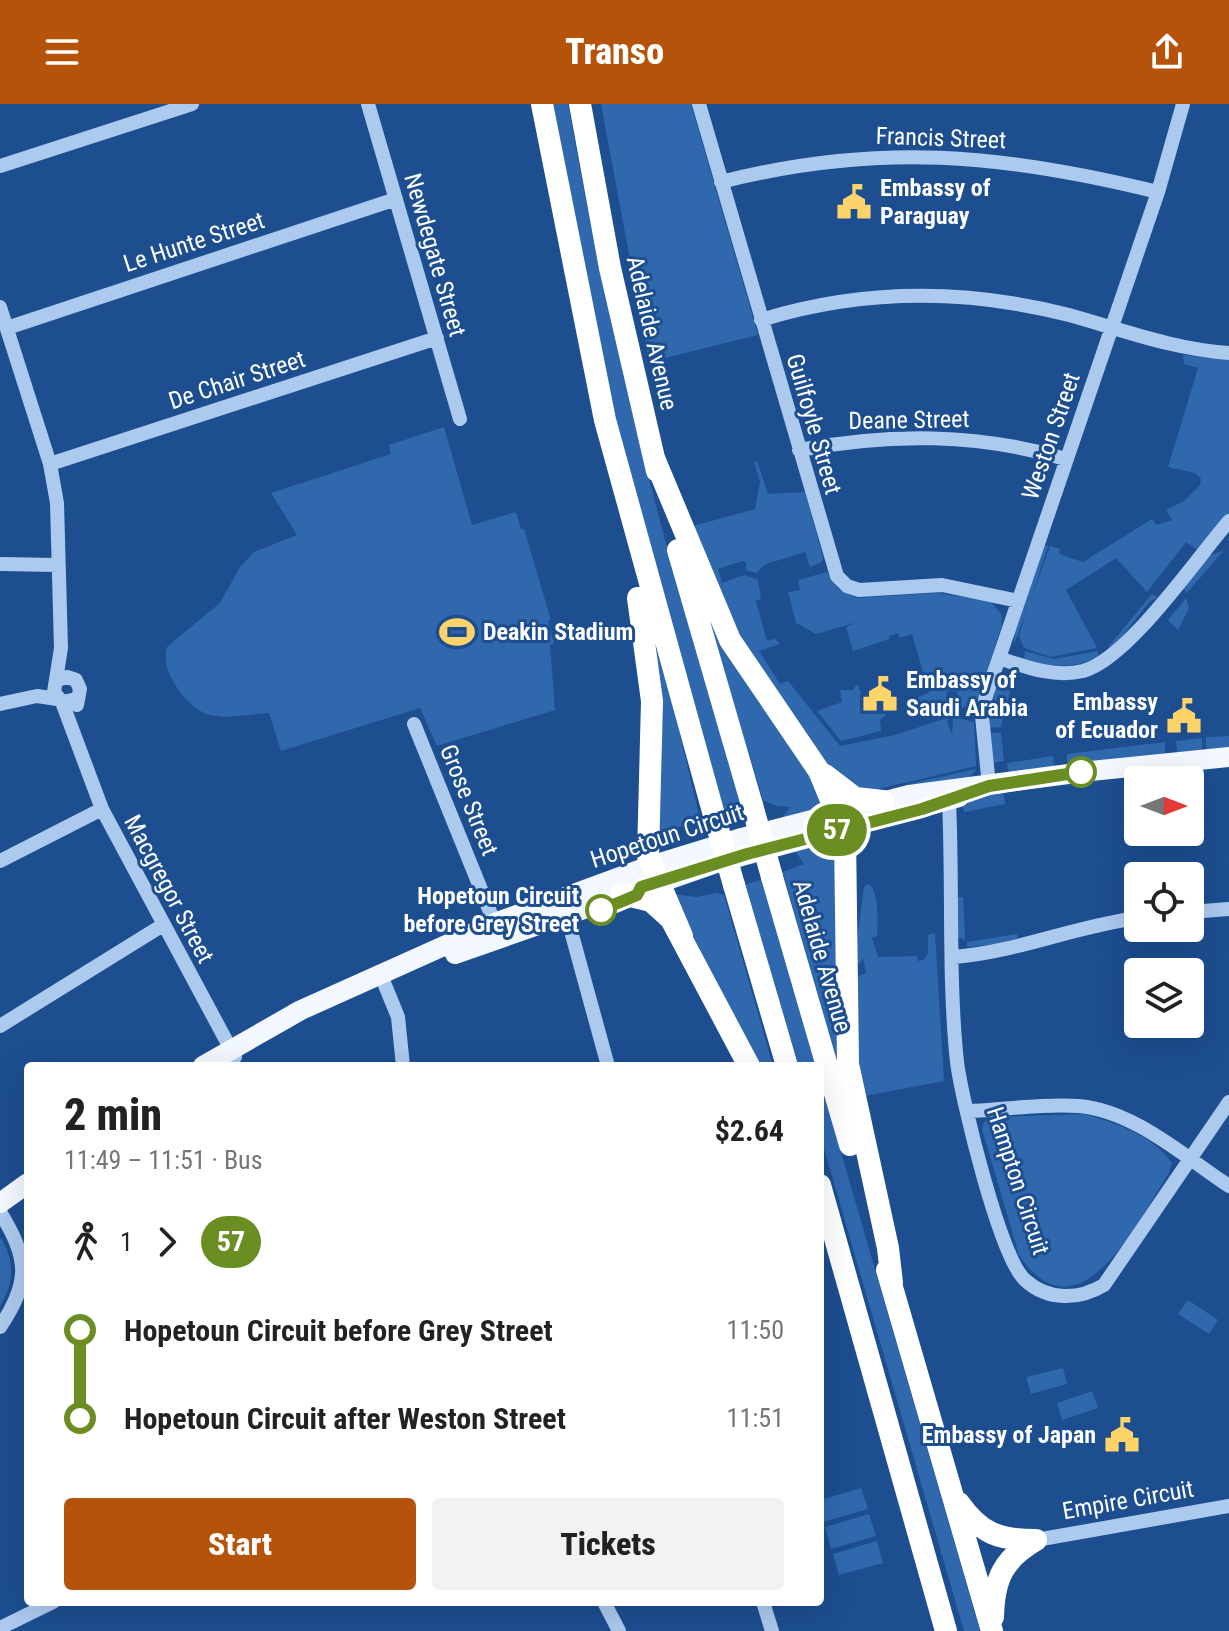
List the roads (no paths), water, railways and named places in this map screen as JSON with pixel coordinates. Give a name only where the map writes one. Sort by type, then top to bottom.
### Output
[{"type":"highway","points":[[534,104],[554,168]]},
{"type":"highway","points":[[542,104],[605,420],[650,671],[652,733],[646,843],[655,874],[682,936],[747,1062]]},
{"type":"highway","name":"Adelaide Avenue","points":[[583,104],[585,131],[613,280],[654,458],[772,877],[992,1631]]},
{"type":"highway","points":[[605,420],[786,1062]]},
{"type":"highway","points":[[654,458],[730,640],[811,759],[840,821],[848,853],[848,1064],[888,1248],[892,1283]]},
{"type":"highway","points":[[811,759],[851,796],[868,802],[883,801]]},
{"type":"highway","points":[[622,894],[637,895],[657,905],[682,936]]},
{"type":"highway","points":[[824,1200],[946,1631]]},
{"type":"highway","points":[[824,1238],[856,1319]]},
{"type":"highway","points":[[951,1492],[974,1522],[989,1534],[1004,1539],[1036,1540]]},
{"type":"highway","points":[[992,1631],[993,1598],[1000,1571],[1008,1559],[1036,1540]]},
{"type":"main road","name":"Hopetoun Circuit","points":[[229,1057],[383,978],[498,930],[655,874],[840,821],[989,786],[1091,771],[1229,757]]},
{"type":"main road","name":"Hopetoun Circuit","points":[[840,821],[883,801],[948,796]]},
{"type":"main road","name":"Hopetoun Circuit","points":[[564,905],[622,894],[655,874]]},
{"type":"main road","points":[[0,1203],[24,1186]]},
{"type":"street","points":[[0,166],[192,104]]},
{"type":"street","name":"Newdegate Street","points":[[368,104],[460,419]]},
{"type":"street","name":"Guilfoyle Street","points":[[699,104],[828,554],[837,576],[847,586],[873,590],[942,585],[1018,601]]},
{"type":"street","name":"Weston Street","points":[[989,786],[982,716],[1018,601],[1158,192],[1183,104]]},
{"type":"street","name":"Francis Street","points":[[721,182],[772,169],[854,157],[955,156],[1089,174],[1158,192]]},
{"type":"street","name":"Le Hunte Street","points":[[7,328],[396,199]]},
{"type":"street","points":[[761,320],[847,300],[923,295],[1024,305],[1164,345],[1229,353]]},
{"type":"street","points":[[0,307],[50,464],[57,503],[61,680],[65,700]]},
{"type":"street","name":"De Chair Street","points":[[50,464],[437,338]]},
{"type":"street","name":"Deane Street","points":[[799,450],[867,438],[949,437],[1025,448],[1066,459]]},
{"type":"street","points":[[999,658],[1043,671],[1071,673],[1094,667],[1119,650],[1223,539],[1229,521]]},
{"type":"street","points":[[0,564],[58,565]]},
{"type":"street","points":[[37,696],[61,680]]},
{"type":"street","points":[[61,680],[80,686],[65,700]]},
{"type":"street","points":[[0,704],[37,696],[65,700]]},
{"type":"street","name":"Macgregor Street","points":[[65,700],[102,809],[229,1057]]},
{"type":"street","name":"Grose Street","points":[[414,724],[498,930]]},
{"type":"street","name":"Hampton Circuit","points":[[948,796],[957,1064],[1006,1247],[1023,1278],[1047,1294],[1076,1296],[1104,1285],[1229,1102]]},
{"type":"street","points":[[1,858],[102,809]]},
{"type":"street","points":[[564,905],[607,1062]]},
{"type":"street","points":[[1204,911],[1229,909]]},
{"type":"street","points":[[954,957],[1007,951],[1124,921]]},
{"type":"street","points":[[0,1026],[163,925]]},
{"type":"street","points":[[383,978],[398,1017],[403,1062]]},
{"type":"street","points":[[968,1111],[1079,1106],[1102,1111],[1146,1131],[1229,1186]]},
{"type":"street","points":[[0,1212],[17,1241],[22,1281],[17,1302],[0,1327]]},
{"type":"street","name":"Empire Circuit","points":[[1036,1540],[1229,1506]]},
{"type":"street","points":[[0,1628],[45,1606]]},
{"type":"street","points":[[606,1606],[619,1631]]},
{"type":"street","points":[[764,1606],[767,1629]]},
{"type":"place","name":"Embassy of Paraguay","points":[[854,202]]},
{"type":"place","name":"Deakin Stadium","points":[[457,632]]},
{"type":"place","name":"Embassy of Saudi Arabia","points":[[880,694]]},
{"type":"place","name":"Embassy of Ecuador","points":[[1184,716]]},
{"type":"place","name":"Hopetoun Circuit before Grey Street","points":[[601,910]]},
{"type":"place","name":"Embassy of Japan","points":[[1122,1435]]}]
